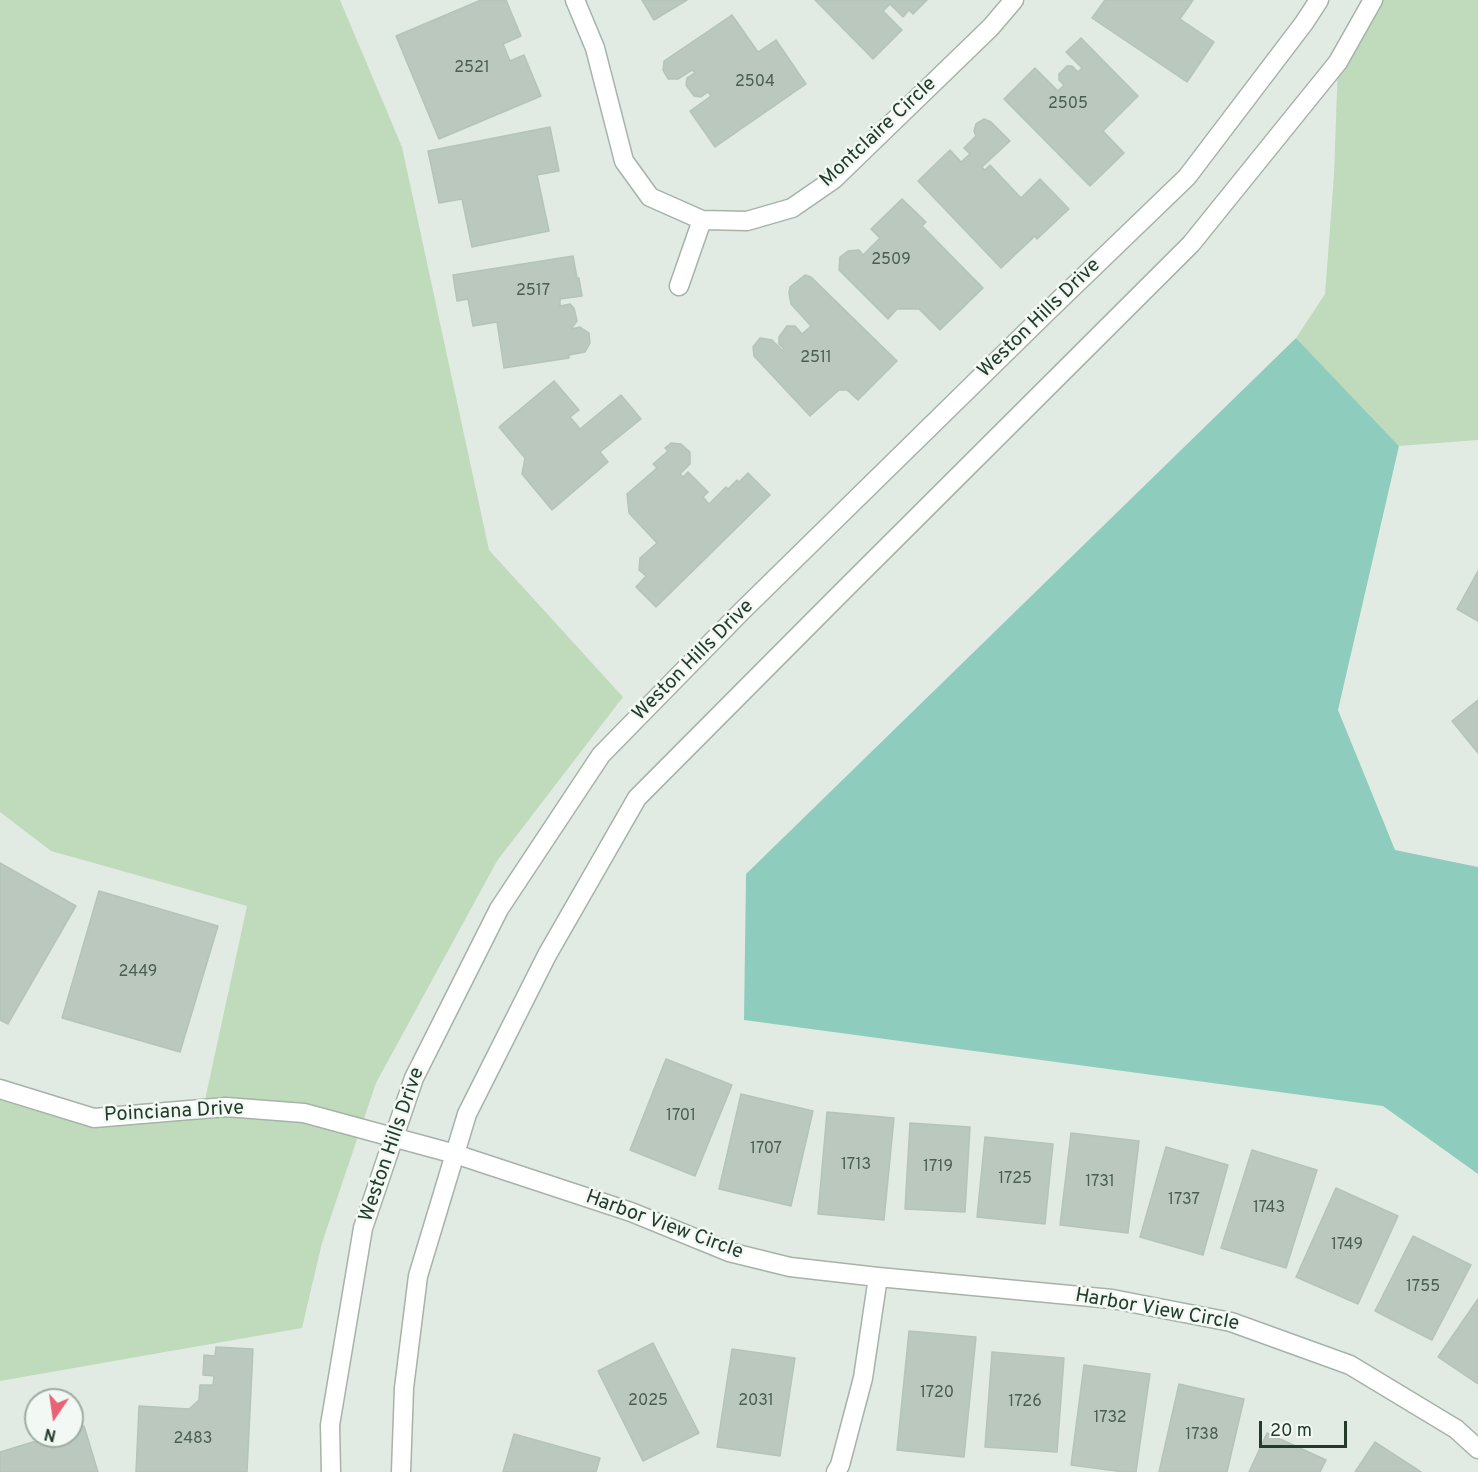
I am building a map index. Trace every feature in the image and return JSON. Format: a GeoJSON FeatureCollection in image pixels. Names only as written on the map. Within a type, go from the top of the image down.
{"type":"FeatureCollection","features":[{"type":"Feature","properties":{"kind":"street","name":"Montclaire Circle"},"geometry":{"type":"LineString","coordinates":[[575,0],[595,48],[624,161],[650,197],[702,220],[747,221],[792,208],[834,179],[991,27],[1014,0]]}},
{"type":"Feature","properties":{"kind":"street","name":"Weston Hills Drive"},"geometry":{"type":"LineString","coordinates":[[332,1472],[330,1425],[363,1228],[414,1078],[499,909],[601,755],[742,611],[1187,177],[1319,0]]}},
{"type":"Feature","properties":{"kind":"street"},"geometry":{"type":"LineString","coordinates":[[401,1472],[404,1388],[418,1276],[467,1114],[547,954],[637,798],[1191,244],[1338,62],[1372,0]]}},
{"type":"Feature","properties":{"kind":"street"},"geometry":{"type":"LineString","coordinates":[[679,286],[702,220]]}},
{"type":"Feature","properties":{"kind":"street","name":"Poinciana Drive"},"geometry":{"type":"LineString","coordinates":[[0,1089],[94,1118],[226,1107],[304,1113],[455,1154]]}},
{"type":"Feature","properties":{"kind":"street","name":"Harbor View Circle"},"geometry":{"type":"LineString","coordinates":[[455,1154],[631,1212],[729,1252],[790,1267],[1112,1299],[1231,1322],[1350,1365],[1456,1429],[1478,1449]]}},
{"type":"Feature","properties":{"kind":"street"},"geometry":{"type":"LineString","coordinates":[[836,1472],[840,1465],[863,1378],[878,1277]]}},
{"type":"Feature","properties":{"kind":"green space"},"geometry":{"type":"Polygon","coordinates":[[[0,0],[340,0],[402,147],[489,550],[623,697],[497,861],[376,1083],[322,1243],[302,1328],[0,1381],[0,1089],[94,1118],[203,1109],[247,906],[51,851],[0,812],[0,0]]]}},
{"type":"Feature","properties":{"kind":"green space"},"geometry":{"type":"Polygon","coordinates":[[[1373,0],[1478,0],[1478,440],[1399,446],[1296,338],[1325,294],[1334,175],[1338,62],[1373,0]]]}},
{"type":"Feature","properties":{"kind":"water"},"geometry":{"type":"Polygon","coordinates":[[[1296,338],[1399,446],[1338,710],[1395,850],[1478,867],[1478,1174],[1383,1106],[744,1020],[746,874],[1296,338]]]}},
{"type":"Feature","properties":{"kind":"building"},"geometry":{"type":"Polygon","coordinates":[[[481,0],[506,0],[521,36],[503,44],[510,61],[524,55],[541,96],[439,139],[396,36],[481,0]]]}},
{"type":"Feature","properties":{"kind":"building"},"geometry":{"type":"Polygon","coordinates":[[[642,0],[687,0],[654,20],[642,0]]]}},
{"type":"Feature","properties":{"kind":"building"},"geometry":{"type":"Polygon","coordinates":[[[815,0],[927,0],[913,14],[909,10],[903,17],[890,4],[883,11],[902,30],[873,59],[815,0]]]}},
{"type":"Feature","properties":{"kind":"building"},"geometry":{"type":"Polygon","coordinates":[[[1105,0],[1193,0],[1180,19],[1214,42],[1187,82],[1092,18],[1105,0]]]}},
{"type":"Feature","properties":{"kind":"building"},"geometry":{"type":"Polygon","coordinates":[[[732,15],[758,52],[776,40],[806,84],[715,147],[690,111],[711,96],[708,92],[701,97],[694,96],[686,85],[687,78],[695,73],[692,70],[678,79],[668,79],[663,70],[664,61],[732,15]]]}},
{"type":"Feature","properties":{"kind":"building"},"geometry":{"type":"Polygon","coordinates":[[[1081,38],[1138,96],[1103,131],[1124,153],[1090,186],[1004,99],[1035,68],[1058,91],[1064,85],[1059,80],[1059,74],[1067,66],[1072,66],[1078,72],[1082,68],[1066,52],[1081,38]]]}},
{"type":"Feature","properties":{"kind":"building"},"geometry":{"type":"Polygon","coordinates":[[[984,119],[991,122],[1010,141],[982,167],[985,170],[990,165],[1021,198],[1040,179],[1069,209],[1037,239],[1035,236],[1001,268],[918,181],[950,150],[961,162],[970,154],[964,148],[976,136],[974,131],[976,124],[984,119]]]}},
{"type":"Feature","properties":{"kind":"building"},"geometry":{"type":"Polygon","coordinates":[[[550,127],[559,171],[537,175],[549,231],[472,247],[462,199],[439,203],[428,151],[550,127]]]}},
{"type":"Feature","properties":{"kind":"building"},"geometry":{"type":"Polygon","coordinates":[[[902,199],[926,222],[922,226],[983,288],[940,330],[919,309],[897,309],[888,319],[839,270],[840,257],[848,251],[859,250],[863,255],[880,238],[871,229],[902,199]]]}},
{"type":"Feature","properties":{"kind":"building"},"geometry":{"type":"Polygon","coordinates":[[[573,256],[582,296],[560,299],[560,306],[570,304],[574,308],[577,321],[571,329],[580,327],[589,333],[590,343],[585,352],[569,355],[569,358],[504,368],[497,322],[473,326],[468,299],[457,301],[453,275],[573,256]]]}},
{"type":"Feature","properties":{"kind":"building"},"geometry":{"type":"Polygon","coordinates":[[[805,275],[811,277],[897,361],[858,400],[847,390],[839,390],[810,416],[754,356],[753,347],[760,338],[772,340],[783,351],[784,349],[779,344],[779,337],[787,326],[795,326],[802,334],[811,326],[791,304],[789,293],[790,287],[805,275]]]}},
{"type":"Feature","properties":{"kind":"building"},"geometry":{"type":"Polygon","coordinates":[[[554,381],[579,410],[570,417],[580,429],[621,395],[641,419],[600,452],[608,462],[552,510],[522,474],[525,458],[499,427],[554,381]]]}},
{"type":"Feature","properties":{"kind":"building"},"geometry":{"type":"Polygon","coordinates":[[[671,443],[681,444],[690,452],[690,464],[680,474],[683,477],[688,472],[708,492],[703,497],[709,504],[726,487],[728,489],[737,480],[739,482],[748,473],[770,495],[656,607],[636,587],[646,576],[639,570],[640,558],[657,543],[629,513],[627,494],[657,468],[653,464],[668,451],[665,448],[671,443]]]}},
{"type":"Feature","properties":{"kind":"building"},"geometry":{"type":"Polygon","coordinates":[[[1478,571],[1478,621],[1457,609],[1478,571]]]}},
{"type":"Feature","properties":{"kind":"building"},"geometry":{"type":"Polygon","coordinates":[[[1478,700],[1478,753],[1452,721],[1478,700]]]}},
{"type":"Feature","properties":{"kind":"building"},"geometry":{"type":"Polygon","coordinates":[[[0,863],[76,906],[8,1024],[0,1020],[0,863]]]}},
{"type":"Feature","properties":{"kind":"building"},"geometry":{"type":"Polygon","coordinates":[[[99,891],[218,926],[180,1052],[62,1018],[99,891]]]}},
{"type":"Feature","properties":{"kind":"building"},"geometry":{"type":"Polygon","coordinates":[[[666,1059],[732,1085],[695,1176],[630,1150],[666,1059]]]}},
{"type":"Feature","properties":{"kind":"building"},"geometry":{"type":"Polygon","coordinates":[[[741,1094],[813,1111],[791,1206],[719,1189],[741,1094]]]}},
{"type":"Feature","properties":{"kind":"building"},"geometry":{"type":"Polygon","coordinates":[[[827,1112],[894,1118],[884,1220],[818,1214],[827,1112]]]}},
{"type":"Feature","properties":{"kind":"building"},"geometry":{"type":"Polygon","coordinates":[[[910,1123],[970,1127],[965,1212],[905,1209],[910,1123]]]}},
{"type":"Feature","properties":{"kind":"building"},"geometry":{"type":"Polygon","coordinates":[[[1071,1133],[1139,1141],[1128,1233],[1060,1225],[1071,1133]]]}},
{"type":"Feature","properties":{"kind":"building"},"geometry":{"type":"Polygon","coordinates":[[[985,1137],[1053,1144],[1045,1224],[977,1217],[985,1137]]]}},
{"type":"Feature","properties":{"kind":"building"},"geometry":{"type":"Polygon","coordinates":[[[1166,1147],[1228,1165],[1203,1255],[1140,1237],[1166,1147]]]}},
{"type":"Feature","properties":{"kind":"building"},"geometry":{"type":"Polygon","coordinates":[[[1252,1150],[1317,1170],[1286,1268],[1221,1248],[1252,1150]]]}},
{"type":"Feature","properties":{"kind":"building"},"geometry":{"type":"Polygon","coordinates":[[[1336,1188],[1398,1216],[1358,1304],[1296,1277],[1336,1188]]]}},
{"type":"Feature","properties":{"kind":"building"},"geometry":{"type":"Polygon","coordinates":[[[1413,1236],[1471,1265],[1432,1340],[1375,1311],[1413,1236]]]}},
{"type":"Feature","properties":{"kind":"building"},"geometry":{"type":"Polygon","coordinates":[[[1478,1299],[1478,1384],[1438,1357],[1478,1299]]]}},
{"type":"Feature","properties":{"kind":"building"},"geometry":{"type":"Polygon","coordinates":[[[909,1331],[976,1337],[964,1457],[897,1450],[909,1331]]]}},
{"type":"Feature","properties":{"kind":"building"},"geometry":{"type":"Polygon","coordinates":[[[653,1343],[699,1433],[643,1461],[598,1371],[653,1343]]]}},
{"type":"Feature","properties":{"kind":"building"},"geometry":{"type":"Polygon","coordinates":[[[216,1347],[253,1349],[247,1472],[136,1472],[139,1406],[189,1409],[199,1400],[200,1385],[213,1385],[214,1376],[203,1375],[204,1355],[215,1356],[216,1347]]]}},
{"type":"Feature","properties":{"kind":"building"},"geometry":{"type":"Polygon","coordinates":[[[732,1349],[795,1358],[780,1456],[717,1447],[732,1349]]]}},
{"type":"Feature","properties":{"kind":"building"},"geometry":{"type":"Polygon","coordinates":[[[992,1352],[1064,1358],[1057,1452],[985,1447],[992,1352]]]}},
{"type":"Feature","properties":{"kind":"building"},"geometry":{"type":"Polygon","coordinates":[[[1084,1365],[1150,1374],[1136,1472],[1071,1465],[1084,1365]]]}},
{"type":"Feature","properties":{"kind":"building"},"geometry":{"type":"Polygon","coordinates":[[[1179,1384],[1244,1399],[1227,1472],[1159,1472],[1179,1384]]]}},
{"type":"Feature","properties":{"kind":"building"},"geometry":{"type":"Polygon","coordinates":[[[84,1426],[98,1472],[0,1472],[0,1452],[24,1445],[24,1448],[84,1448],[84,1426]]]}},
{"type":"Feature","properties":{"kind":"building"},"geometry":{"type":"Polygon","coordinates":[[[1267,1433],[1326,1460],[1320,1472],[1249,1472],[1267,1433]]]}},
{"type":"Feature","properties":{"kind":"building"},"geometry":{"type":"Polygon","coordinates":[[[514,1434],[600,1458],[596,1472],[503,1472],[514,1434]]]}},
{"type":"Feature","properties":{"kind":"building"},"geometry":{"type":"Polygon","coordinates":[[[1375,1442],[1421,1472],[1355,1472],[1375,1442]]]}}]}
